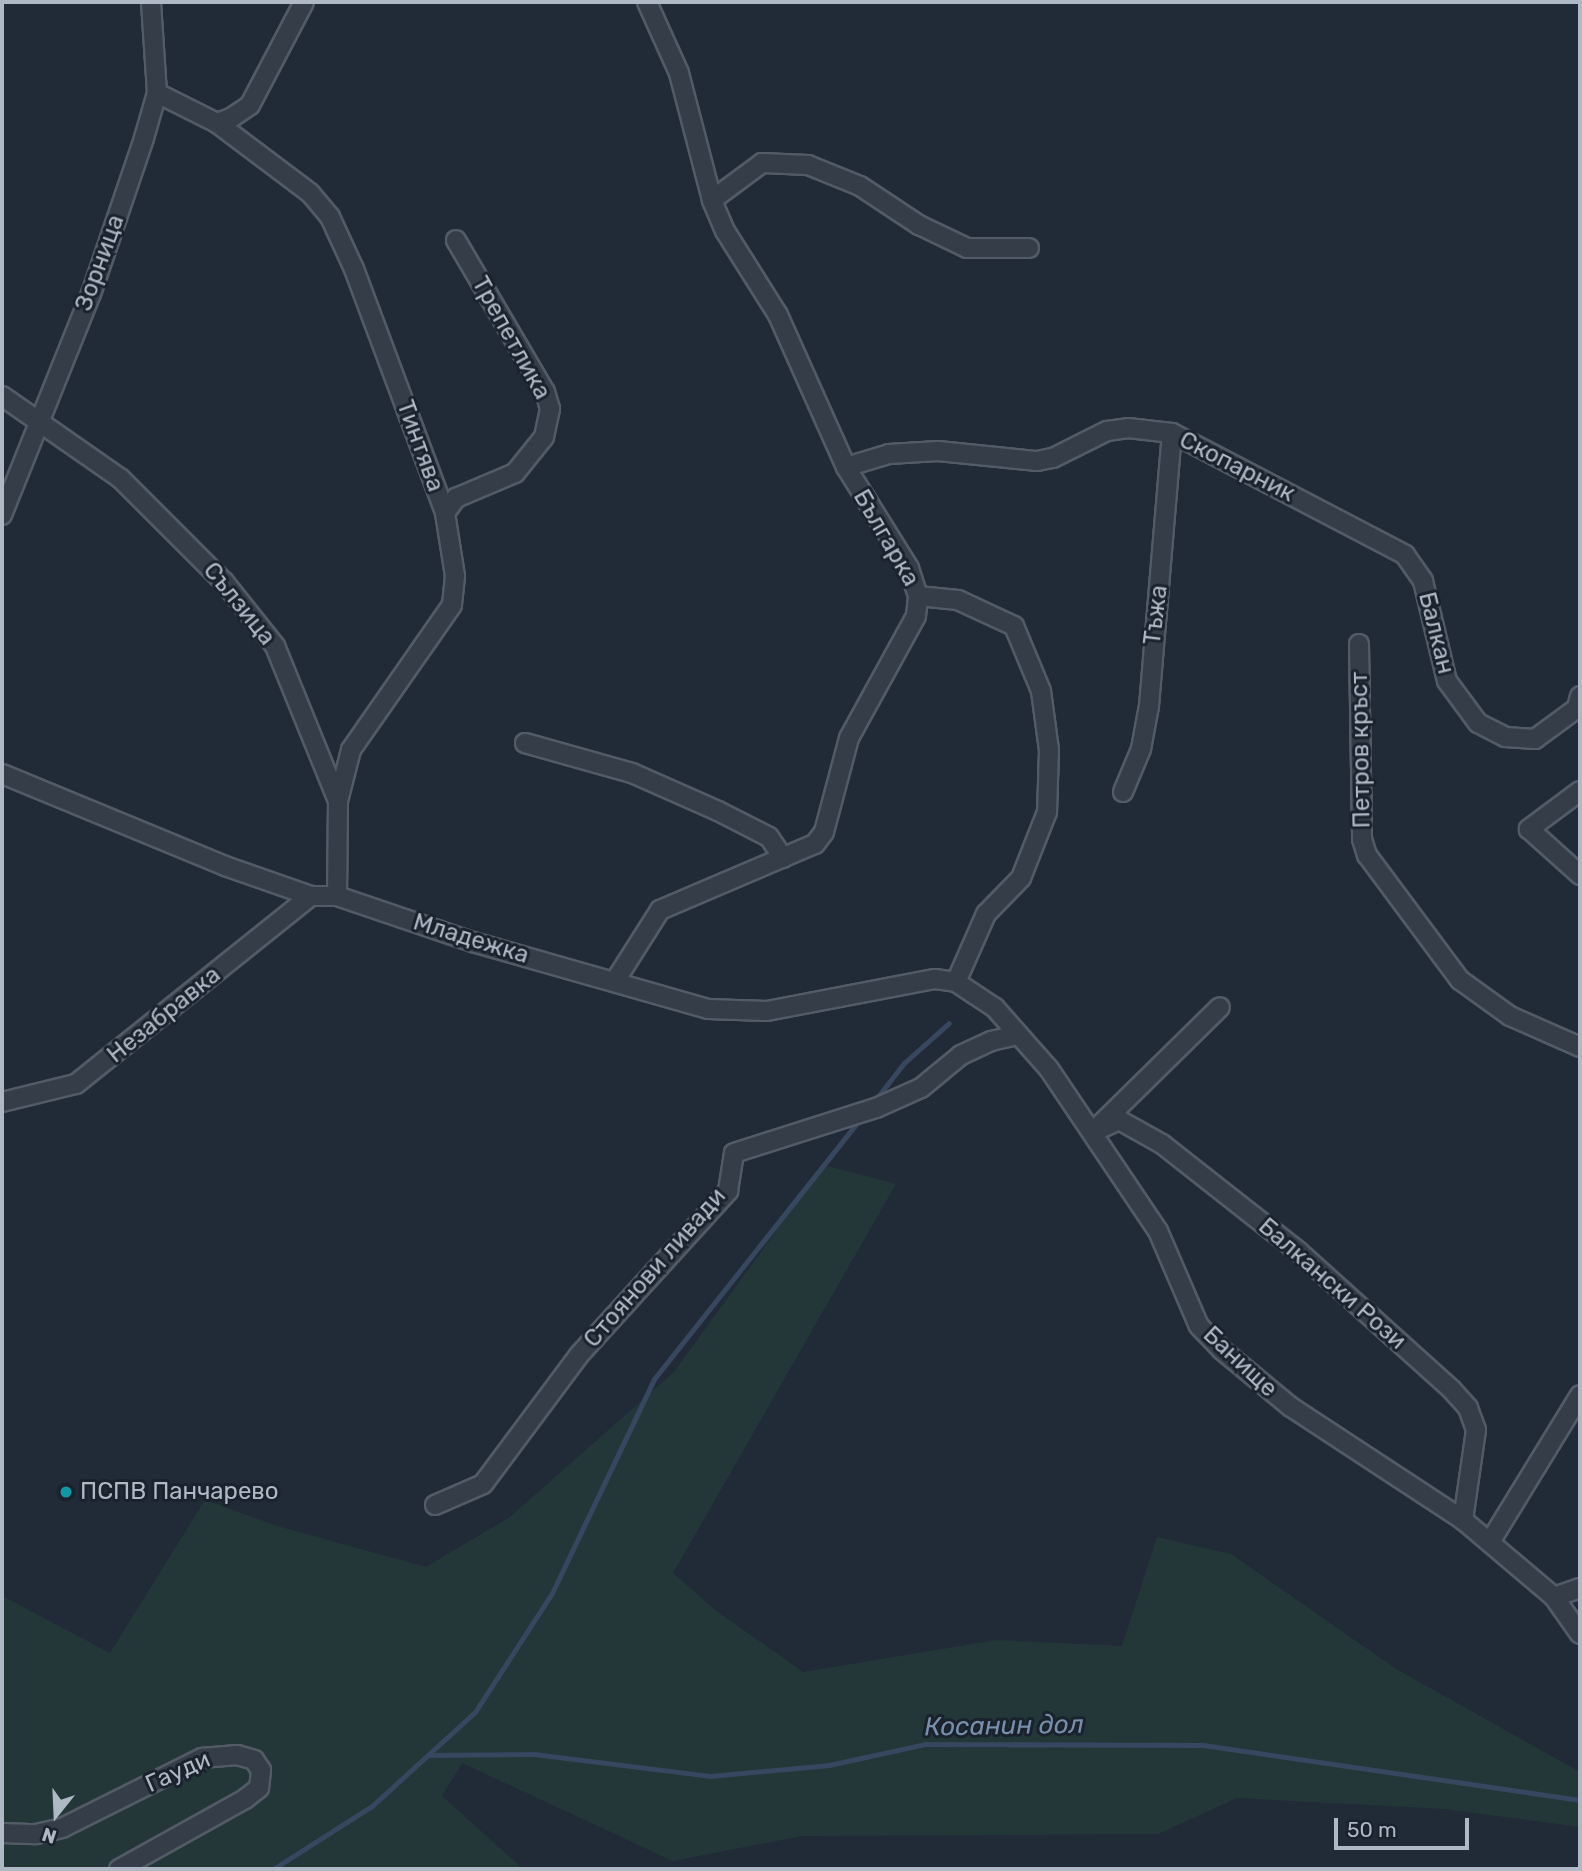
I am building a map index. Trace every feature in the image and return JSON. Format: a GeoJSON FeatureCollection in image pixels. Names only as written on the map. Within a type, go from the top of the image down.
{"type":"FeatureCollection","features":[{"type":"Feature","properties":{"kind":"street","name":"Зорница"},"geometry":{"type":"LineString","coordinates":[[2,515],[36,420],[91,294],[157,93],[151,2]]}},
{"type":"Feature","properties":{"kind":"street"},"geometry":{"type":"LineString","coordinates":[[217,123],[250,105],[304,2]]}},
{"type":"Feature","properties":{"kind":"street","name":"Българка"},"geometry":{"type":"LineString","coordinates":[[615,981],[660,910],[814,844],[824,832],[849,738],[916,616],[918,596],[909,568],[846,467],[778,315],[733,247],[712,200],[679,73],[646,2]]}},
{"type":"Feature","properties":{"kind":"street","name":"Тинтява"},"geometry":{"type":"LineString","coordinates":[[157,93],[217,123],[310,193],[330,217],[354,269],[444,513],[455,576],[452,606],[351,750],[338,801]]}},
{"type":"Feature","properties":{"kind":"street"},"geometry":{"type":"LineString","coordinates":[[712,200],[762,163],[808,165],[860,186],[919,225],[967,248],[1029,248]]}},
{"type":"Feature","properties":{"kind":"street","name":"Трепетлика"},"geometry":{"type":"LineString","coordinates":[[444,513],[456,498],[515,473],[544,437],[550,410],[545,392],[456,240]]}},
{"type":"Feature","properties":{"kind":"street","name":"Сълзица"},"geometry":{"type":"LineString","coordinates":[[2,396],[121,479],[224,582],[275,646],[338,801],[337,896]]}},
{"type":"Feature","properties":{"kind":"street","name":"Скопарник"},"geometry":{"type":"LineString","coordinates":[[846,467],[889,454],[938,451],[1037,461],[1054,458],[1107,431],[1137,428],[1172,433],[1405,555],[1420,575]]}},
{"type":"Feature","properties":{"kind":"street","name":"Тъжа"},"geometry":{"type":"LineString","coordinates":[[1123,792],[1141,749],[1149,706],[1172,433]]}},
{"type":"Feature","properties":{"kind":"street","name":"Балкан"},"geometry":{"type":"LineString","coordinates":[[1420,575],[1447,681],[1478,723],[1505,737],[1535,739],[1577,708],[1580,696]]}},
{"type":"Feature","properties":{"kind":"street"},"geometry":{"type":"LineString","coordinates":[[918,596],[958,600],[1014,625],[1041,691],[1049,750],[1047,812],[1021,878],[986,914],[956,982]]}},
{"type":"Feature","properties":{"kind":"street","name":"Петров кръст"},"geometry":{"type":"LineString","coordinates":[[1359,644],[1362,839],[1367,855],[1460,980],[1510,1016],[1580,1047]]}},
{"type":"Feature","properties":{"kind":"street"},"geometry":{"type":"LineString","coordinates":[[525,743],[632,773],[718,811],[769,836],[783,858]]}},
{"type":"Feature","properties":{"kind":"street","name":"Младежка"},"geometry":{"type":"LineString","coordinates":[[2,774],[225,866],[311,896],[337,896],[473,942],[615,981],[664,999],[737,1013],[935,979],[956,982]]}},
{"type":"Feature","properties":{"kind":"street"},"geometry":{"type":"LineString","coordinates":[[1580,792],[1529,829],[1580,875]]}},
{"type":"Feature","properties":{"kind":"street","name":"Незабравка"},"geometry":{"type":"LineString","coordinates":[[2,1102],[76,1084],[311,896]]}},
{"type":"Feature","properties":{"kind":"street","name":"Банище"},"geometry":{"type":"LineString","coordinates":[[956,982],[995,1008],[1049,1069],[1158,1231],[1199,1326],[1222,1350],[1291,1407],[1463,1520],[1554,1597],[1580,1634]]}},
{"type":"Feature","properties":{"kind":"street"},"geometry":{"type":"LineString","coordinates":[[1093,1132],[1220,1007]]}},
{"type":"Feature","properties":{"kind":"street","name":"Стоянови ливади"},"geometry":{"type":"LineString","coordinates":[[435,1505],[483,1484],[579,1356],[728,1191],[734,1153],[876,1108],[921,1088],[961,1055],[991,1041],[1018,1035]]}},
{"type":"Feature","properties":{"kind":"street","name":"Балкански Рози"},"geometry":{"type":"LineString","coordinates":[[1093,1132],[1119,1120],[1162,1144],[1299,1252],[1452,1390],[1468,1408],[1476,1430],[1463,1520]]}},
{"type":"Feature","properties":{"kind":"street"},"geometry":{"type":"LineString","coordinates":[[1490,1542],[1580,1395]]}},
{"type":"Feature","properties":{"kind":"street"},"geometry":{"type":"LineString","coordinates":[[1554,1597],[1580,1588]]}},
{"type":"Feature","properties":{"kind":"street","name":"Гауди"},"geometry":{"type":"LineString","coordinates":[[2,1833],[36,1834],[62,1828],[202,1758],[237,1755],[254,1760],[261,1770],[259,1788],[245,1799],[119,1869]]}},
{"type":"Feature","properties":{"kind":"green space"},"geometry":{"type":"Polygon","coordinates":[[[824,1165],[896,1184],[673,1573],[715,1610],[803,1672],[997,1640],[1122,1646],[1157,1537],[1231,1554],[1396,1669],[1580,1772],[1580,1827],[1445,1809],[1237,1798],[1158,1834],[802,1836],[673,1861],[462,1763],[442,1796],[523,1869],[2,1869],[2,1596],[110,1653],[205,1500],[277,1526],[426,1567],[510,1517],[674,1372],[824,1165]]]}},
{"type":"Feature","properties":{"kind":"waterway"},"geometry":{"type":"LineString","coordinates":[[872,1104],[904,1063],[949,1023]]}},
{"type":"Feature","properties":{"kind":"waterway"},"geometry":{"type":"LineString","coordinates":[[273,1869],[372,1806],[475,1712],[552,1593],[654,1379],[859,1120]]}},
{"type":"Feature","properties":{"kind":"waterway","name":"Косанин дол"},"geometry":{"type":"LineString","coordinates":[[428,1755],[534,1754],[710,1776],[829,1765],[925,1744],[1203,1745],[1580,1800]]}},
{"type":"Feature","properties":{"kind":"place","name":"ПСПВ Панчарево"},"geometry":{"type":"Point","coordinates":[66,1492]}}]}
